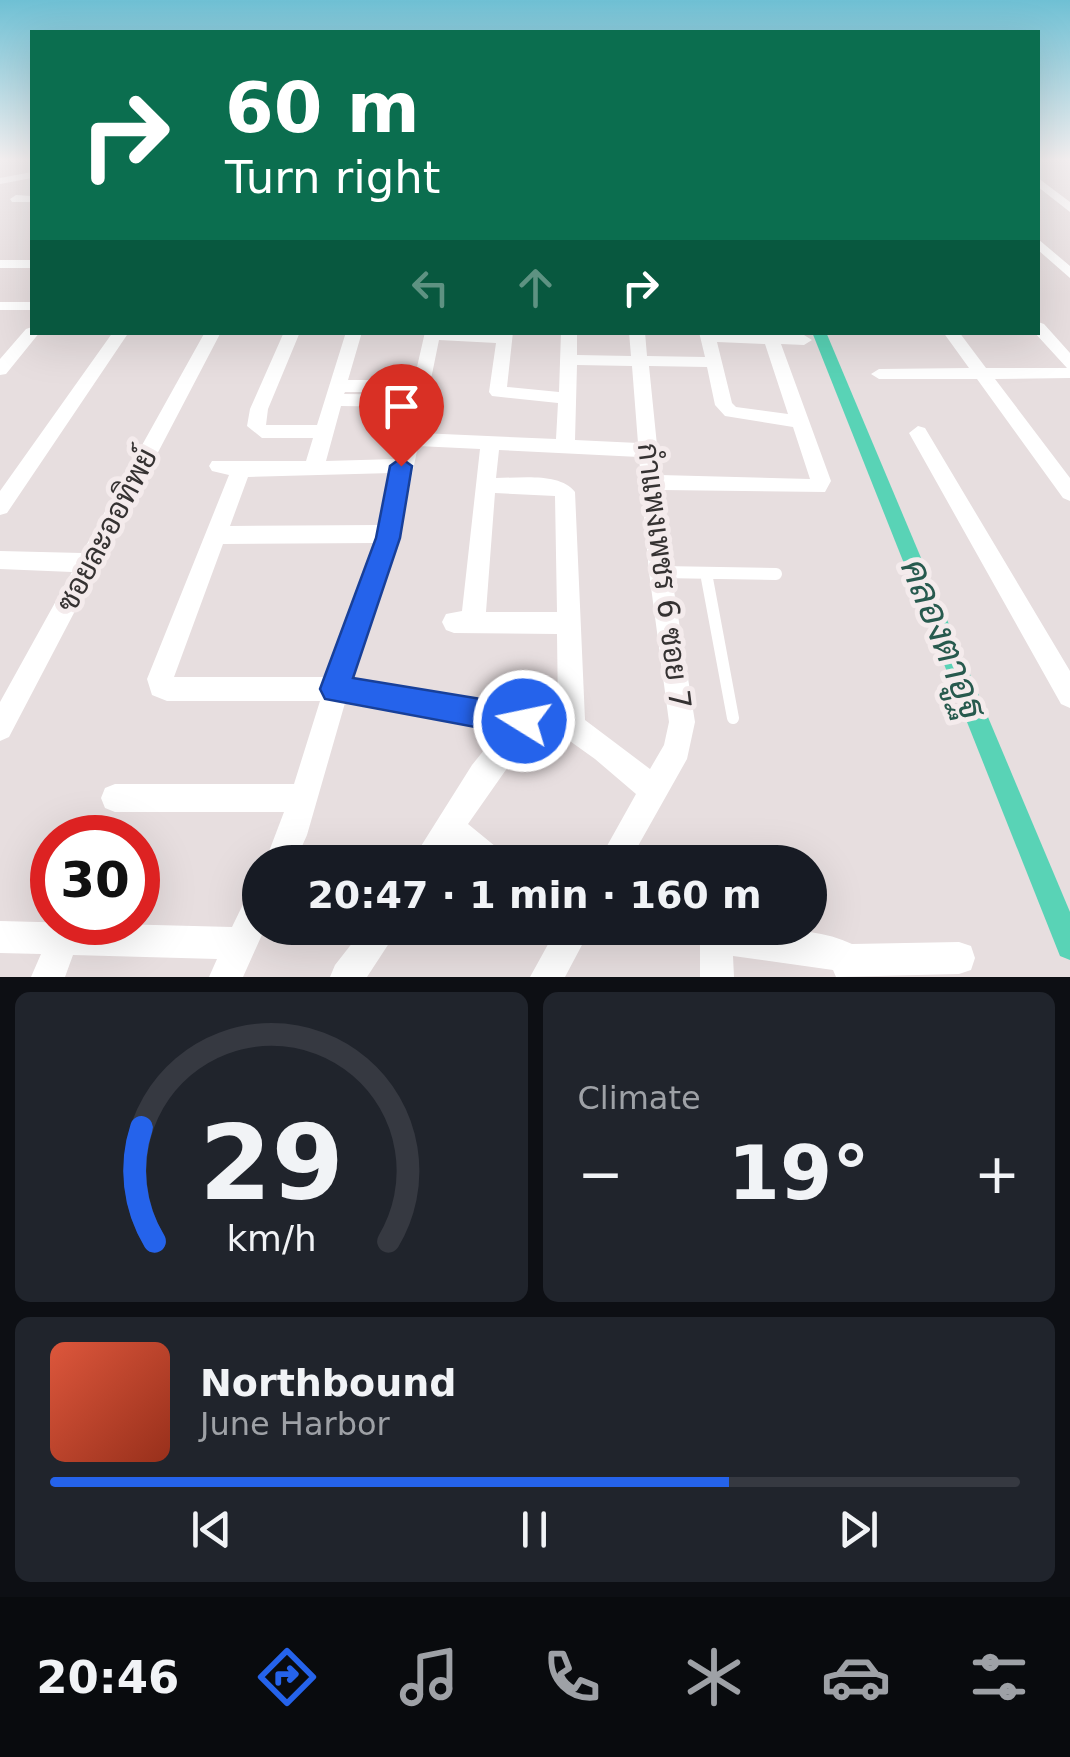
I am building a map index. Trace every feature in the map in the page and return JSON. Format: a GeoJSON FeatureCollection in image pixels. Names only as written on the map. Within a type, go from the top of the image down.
{"type":"FeatureCollection","features":[{"type":"Feature","properties":{"kind":"street"},"geometry":{"type":"LineString","coordinates":[[1040,245],[1070,274]]}},
{"type":"Feature","properties":{"kind":"street"},"geometry":{"type":"LineString","coordinates":[[0,264],[30,264]]}},
{"type":"Feature","properties":{"kind":"street"},"geometry":{"type":"LineString","coordinates":[[0,306],[30,306]]}},
{"type":"Feature","properties":{"kind":"street"},"geometry":{"type":"LineString","coordinates":[[1040,329],[1070,363]]}},
{"type":"Feature","properties":{"kind":"street"},"geometry":{"type":"LineString","coordinates":[[4,361],[30,334]]}},
{"type":"Feature","properties":{"kind":"street"},"geometry":{"type":"LineString","coordinates":[[0,507],[119,335]]}},
{"type":"Feature","properties":{"kind":"street","name":"ซอยละออทิพย์"},"geometry":{"type":"LineString","coordinates":[[0,728],[211,335]]}},
{"type":"Feature","properties":{"kind":"street"},"geometry":{"type":"LineString","coordinates":[[291,335],[259,409],[256,426],[262,430],[323,432]]}},
{"type":"Feature","properties":{"kind":"street"},"geometry":{"type":"LineString","coordinates":[[314,468],[353,335]]}},
{"type":"Feature","properties":{"kind":"street"},"geometry":{"type":"LineString","coordinates":[[286,845],[388,534],[433,335]]}},
{"type":"Feature","properties":{"kind":"street"},"geometry":{"type":"LineString","coordinates":[[468,335],[504,336],[498,392],[566,398]]}},
{"type":"Feature","properties":{"kind":"street"},"geometry":{"type":"LineString","coordinates":[[565,446],[569,335]]}},
{"type":"Feature","properties":{"kind":"street","name":"กำแพงเพชร 6 ซอย 7"},"geometry":{"type":"LineString","coordinates":[[623,845],[677,749],[682,722],[660,572],[637,335]]}},
{"type":"Feature","properties":{"kind":"street"},"geometry":{"type":"LineString","coordinates":[[799,422],[731,412],[724,406],[707,335],[804,340]]}},
{"type":"Feature","properties":{"kind":"street"},"geometry":{"type":"LineString","coordinates":[[953,335],[1070,493]]}},
{"type":"Feature","properties":{"kind":"street"},"geometry":{"type":"LineString","coordinates":[[652,482],[818,486],[821,481],[770,339]]}},
{"type":"Feature","properties":{"kind":"street"},"geometry":{"type":"LineString","coordinates":[[569,360],[714,362]]}},
{"type":"Feature","properties":{"kind":"street"},"geometry":{"type":"LineString","coordinates":[[879,374],[1070,372]]}},
{"type":"Feature","properties":{"kind":"street"},"geometry":{"type":"LineString","coordinates":[[334,393],[419,393]]}},
{"type":"Feature","properties":{"kind":"street"},"geometry":{"type":"LineString","coordinates":[[918,433],[1070,694]]}},
{"type":"Feature","properties":{"kind":"street"},"geometry":{"type":"LineString","coordinates":[[409,439],[647,450]]}},
{"type":"Feature","properties":{"kind":"street"},"geometry":{"type":"LineString","coordinates":[[490,442],[464,622],[568,623]]}},
{"type":"Feature","properties":{"kind":"street"},"geometry":{"type":"LineString","coordinates":[[401,466],[230,468],[215,535],[161,686],[335,689],[572,727],[605,748],[654,790]]}},
{"type":"Feature","properties":{"kind":"street"},"geometry":{"type":"LineString","coordinates":[[486,486],[555,487],[565,492],[572,727]]}},
{"type":"Feature","properties":{"kind":"street"},"geometry":{"type":"LineString","coordinates":[[215,535],[388,534]]}},
{"type":"Feature","properties":{"kind":"street"},"geometry":{"type":"LineString","coordinates":[[0,560],[90,563]]}},
{"type":"Feature","properties":{"kind":"street"},"geometry":{"type":"LineString","coordinates":[[438,845],[524,721]]}},
{"type":"Feature","properties":{"kind":"street"},"geometry":{"type":"LineString","coordinates":[[115,798],[303,798]]}},
{"type":"Feature","properties":{"kind":"street"},"geometry":{"type":"LineString","coordinates":[[449,828],[470,845]]}},
{"type":"Feature","properties":{"kind":"street"},"geometry":{"type":"LineString","coordinates":[[0,937],[30,937]]}},
{"type":"Feature","properties":{"kind":"street"},"geometry":{"type":"LineString","coordinates":[[226,977],[242,940]]}},
{"type":"Feature","properties":{"kind":"street"},"geometry":{"type":"LineString","coordinates":[[160,941],[240,944]]}},
{"type":"Feature","properties":{"kind":"street"},"geometry":{"type":"LineString","coordinates":[[48,977],[61,945]]}},
{"type":"Feature","properties":{"kind":"street"},"geometry":{"type":"LineString","coordinates":[[347,977],[371,945]]}},
{"type":"Feature","properties":{"kind":"street"},"geometry":{"type":"LineString","coordinates":[[547,977],[563,945]]}},
{"type":"Feature","properties":{"kind":"street"},"geometry":{"type":"LineString","coordinates":[[711,945],[717,977]]}},
{"type":"Feature","properties":{"kind":"street"},"geometry":{"type":"LineString","coordinates":[[784,945],[836,954],[851,969],[959,958]]}},
{"type":"Feature","properties":{"kind":"lane"},"geometry":{"type":"LineString","coordinates":[[660,572],[776,574]]}},
{"type":"Feature","properties":{"kind":"lane"},"geometry":{"type":"LineString","coordinates":[[706,573],[733,718]]}},
{"type":"Feature","properties":{"kind":"waterway","name":"คลองตาอูฐ"},"geometry":{"type":"LineString","coordinates":[[820,335],[1070,946]]}},
{"type":"Feature","properties":{"kind":"route"},"geometry":{"type":"LineString","coordinates":[[401,466],[388,538],[335,689],[524,721]]}}]}
